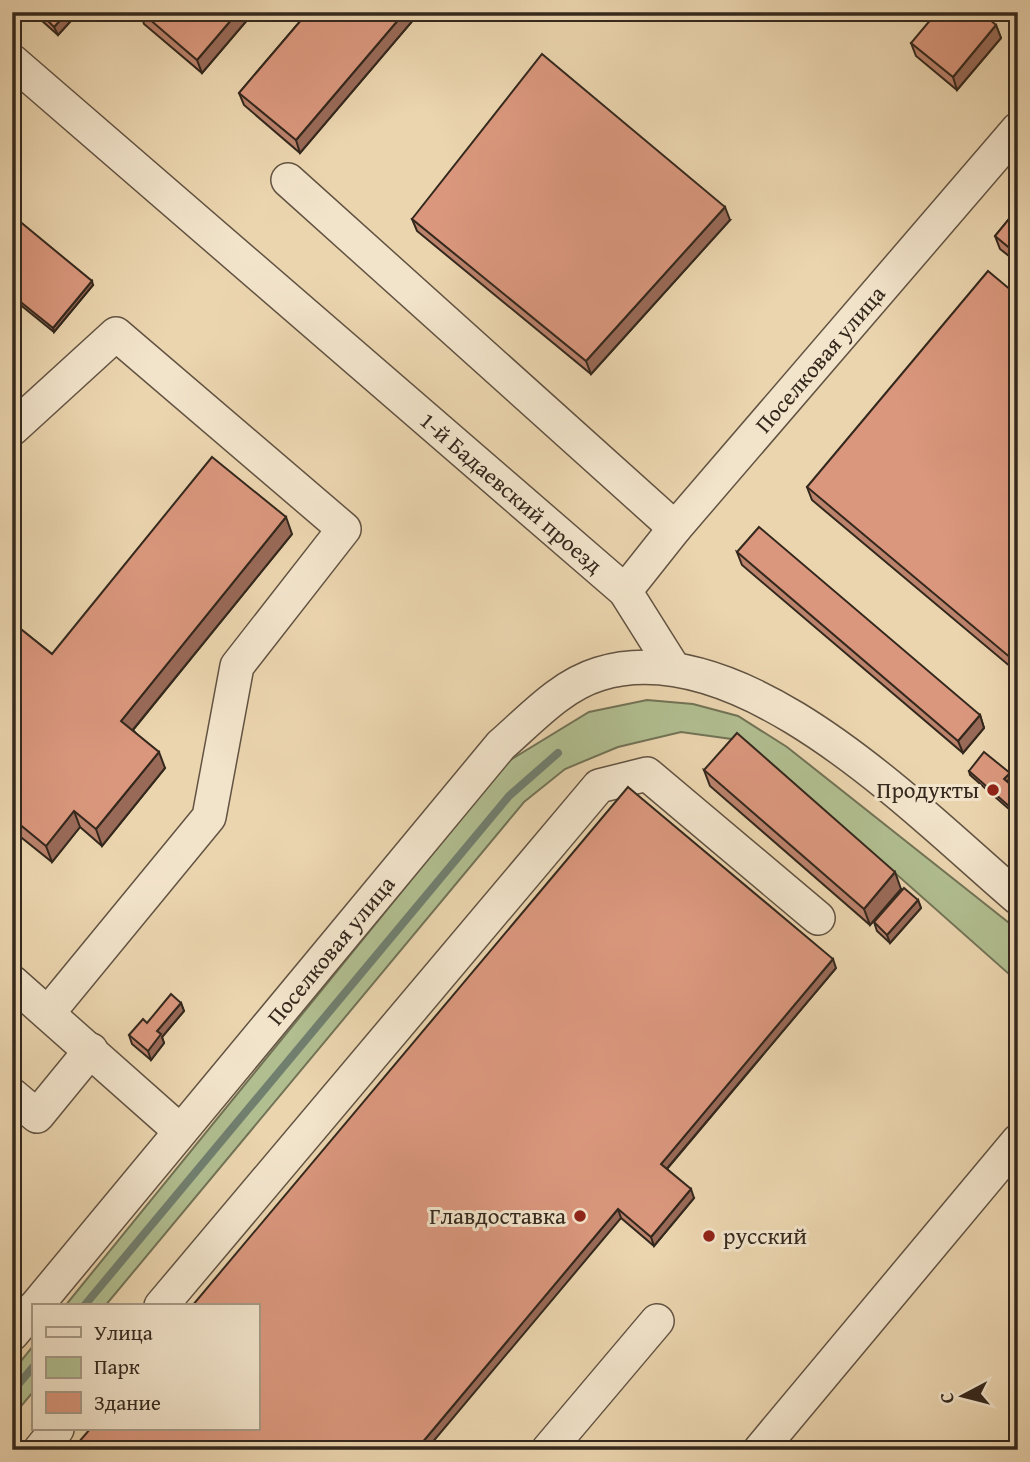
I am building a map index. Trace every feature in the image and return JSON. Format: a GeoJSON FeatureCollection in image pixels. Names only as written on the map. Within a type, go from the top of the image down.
{"type":"FeatureCollection","features":[{"type":"Feature","properties":{"kind":"street","name":"1-й Бадаевский проезд"},"geometry":{"type":"LineString","coordinates":[[12,61],[625,591],[674,668]]}},
{"type":"Feature","properties":{"kind":"street","name":"Поселковая улица"},"geometry":{"type":"LineString","coordinates":[[625,591],[675,528],[1018,129]]}},
{"type":"Feature","properties":{"kind":"street"},"geometry":{"type":"LineString","coordinates":[[288,180],[675,528]]}},
{"type":"Feature","properties":{"kind":"street"},"geometry":{"type":"LineString","coordinates":[[12,429],[116,334],[344,529],[237,666],[209,817],[48,1013]]}},
{"type":"Feature","properties":{"kind":"street","name":"Поселковая улица"},"geometry":{"type":"LineString","coordinates":[[37,1304],[501,745],[554,698],[598,674],[638,667],[674,668]]}},
{"type":"Feature","properties":{"kind":"street"},"geometry":{"type":"LineString","coordinates":[[674,668],[760,696],[827,736],[1018,898]]}},
{"type":"Feature","properties":{"kind":"street"},"geometry":{"type":"LineString","coordinates":[[163,1304],[599,786],[647,774],[818,918]]}},
{"type":"Feature","properties":{"kind":"street"},"geometry":{"type":"LineString","coordinates":[[12,982],[179,1130]]}},
{"type":"Feature","properties":{"kind":"street"},"geometry":{"type":"LineString","coordinates":[[12,1095],[37,1116],[91,1050]]}},
{"type":"Feature","properties":{"kind":"street"},"geometry":{"type":"LineString","coordinates":[[760,1450],[1018,1141]]}},
{"type":"Feature","properties":{"kind":"street"},"geometry":{"type":"LineString","coordinates":[[12,1288],[32,1306]]}},
{"type":"Feature","properties":{"kind":"street","name":"Поселковая улица"},"geometry":{"type":"LineString","coordinates":[[12,1334],[32,1310]]}},
{"type":"Feature","properties":{"kind":"street"},"geometry":{"type":"LineString","coordinates":[[548,1450],[657,1321]]}},
{"type":"Feature","properties":{"kind":"street"},"geometry":{"type":"LineString","coordinates":[[40,1450],[56,1430]]}},
{"type":"Feature","properties":{"kind":"green space"},"geometry":{"type":"Polygon","coordinates":[[[647,700],[693,704],[738,716],[787,747],[1018,930],[1018,982],[746,741],[681,732],[618,747],[565,769],[524,802],[107,1304],[67,1304],[507,762],[589,712],[647,700]]]}},
{"type":"Feature","properties":{"kind":"green space"},"geometry":{"type":"Polygon","coordinates":[[[32,1347],[32,1393],[12,1417],[12,1372],[32,1347]]]}},
{"type":"Feature","properties":{"kind":"building"},"geometry":{"type":"Polygon","coordinates":[[[39,12],[68,12],[54,27],[39,12]]]}},
{"type":"Feature","properties":{"kind":"building"},"geometry":{"type":"Polygon","coordinates":[[[141,12],[238,12],[197,60],[141,12]]]}},
{"type":"Feature","properties":{"kind":"building"},"geometry":{"type":"Polygon","coordinates":[[[308,12],[405,12],[296,140],[239,93],[308,12]]]}},
{"type":"Feature","properties":{"kind":"building"},"geometry":{"type":"Polygon","coordinates":[[[937,12],[981,12],[996,25],[953,77],[911,43],[937,12]]]}},
{"type":"Feature","properties":{"kind":"building"},"geometry":{"type":"Polygon","coordinates":[[[542,54],[725,207],[586,361],[412,219],[542,54]]]}},
{"type":"Feature","properties":{"kind":"building"},"geometry":{"type":"Polygon","coordinates":[[[1018,208],[1018,255],[995,236],[1018,208]]]}},
{"type":"Feature","properties":{"kind":"building"},"geometry":{"type":"Polygon","coordinates":[[[12,215],[92,281],[53,328],[12,295],[12,215]]]}},
{"type":"Feature","properties":{"kind":"building"},"geometry":{"type":"Polygon","coordinates":[[[988,271],[1018,296],[1018,664],[807,487],[988,271]]]}},
{"type":"Feature","properties":{"kind":"building"},"geometry":{"type":"Polygon","coordinates":[[[212,457],[286,517],[121,721],[159,752],[96,829],[74,811],[46,846],[12,818],[12,622],[52,654],[212,457]]]}},
{"type":"Feature","properties":{"kind":"building"},"geometry":{"type":"Polygon","coordinates":[[[759,527],[980,715],[958,741],[737,552],[759,527]]]}},
{"type":"Feature","properties":{"kind":"building"},"geometry":{"type":"Polygon","coordinates":[[[737,733],[895,872],[864,909],[704,770],[737,733]]]}},
{"type":"Feature","properties":{"kind":"building"},"geometry":{"type":"Polygon","coordinates":[[[984,752],[1010,773],[1004,779],[1018,791],[1018,814],[969,771],[984,752]]]}},
{"type":"Feature","properties":{"kind":"building"},"geometry":{"type":"Polygon","coordinates":[[[628,787],[833,959],[661,1164],[691,1189],[651,1237],[618,1209],[416,1450],[72,1450],[89,1430],[259,1430],[259,1304],[194,1304],[628,787]]]}},
{"type":"Feature","properties":{"kind":"building"},"geometry":{"type":"Polygon","coordinates":[[[904,888],[918,900],[887,935],[874,922],[904,888]]]}},
{"type":"Feature","properties":{"kind":"building"},"geometry":{"type":"Polygon","coordinates":[[[171,994],[181,1003],[157,1031],[161,1034],[148,1051],[129,1035],[143,1019],[147,1023],[171,994]]]}},
{"type":"Feature","properties":{"kind":"waterway"},"geometry":{"type":"LineString","coordinates":[[86,1304],[509,796],[558,753]]}},
{"type":"Feature","properties":{"kind":"waterway"},"geometry":{"type":"LineString","coordinates":[[12,1392],[32,1368]]}},
{"type":"Feature","properties":{"kind":"place","name":"Продукты"},"geometry":{"type":"Point","coordinates":[993,790]}},
{"type":"Feature","properties":{"kind":"place","name":"Главдоставка"},"geometry":{"type":"Point","coordinates":[580,1216]}},
{"type":"Feature","properties":{"kind":"place","name":"русский"},"geometry":{"type":"Point","coordinates":[709,1236]}}]}
